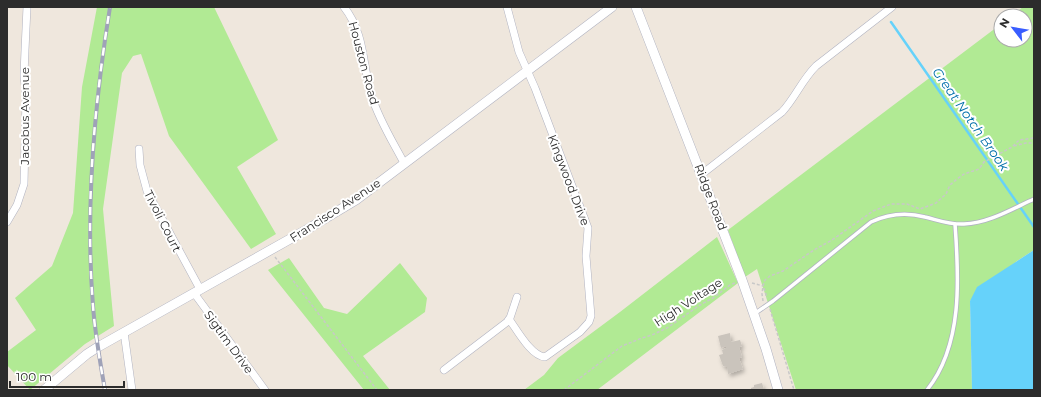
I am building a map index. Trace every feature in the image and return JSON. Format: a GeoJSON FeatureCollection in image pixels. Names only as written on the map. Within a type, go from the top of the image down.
{"type":"FeatureCollection","features":[{"type":"Feature","properties":{"kind":"main road","name":"Francisco Avenue"},"geometry":{"type":"LineString","coordinates":[[44,390],[87,354],[356,200],[612,7]]}},
{"type":"Feature","properties":{"kind":"main road","name":"Ridge Road"},"geometry":{"type":"LineString","coordinates":[[636,7],[742,280],[766,349],[778,390]]}},
{"type":"Feature","properties":{"kind":"street","name":"Jacobus Avenue"},"geometry":{"type":"LineString","coordinates":[[7,222],[17,205],[24,184],[26,97],[24,75],[28,7]]}},
{"type":"Feature","properties":{"kind":"street","name":"Houston Road"},"geometry":{"type":"LineString","coordinates":[[344,7],[352,18],[358,31],[372,98],[404,163]]}},
{"type":"Feature","properties":{"kind":"street","name":"Kingwood Drive"},"geometry":{"type":"LineString","coordinates":[[507,7],[519,52],[588,228],[586,256],[591,316],[585,327],[545,357],[541,357],[532,349],[509,319]]}},
{"type":"Feature","properties":{"kind":"street"},"geometry":{"type":"LineString","coordinates":[[702,174],[782,112],[792,100],[807,76],[816,66],[892,7]]}},
{"type":"Feature","properties":{"kind":"street","name":"Tivoli Court"},"geometry":{"type":"LineString","coordinates":[[138,149],[140,165],[147,191],[197,291]]}},
{"type":"Feature","properties":{"kind":"street","name":"Sigtim Drive"},"geometry":{"type":"LineString","coordinates":[[197,291],[265,390]]}},
{"type":"Feature","properties":{"kind":"street"},"geometry":{"type":"LineString","coordinates":[[444,370],[507,322],[517,297]]}},
{"type":"Feature","properties":{"kind":"street"},"geometry":{"type":"LineString","coordinates":[[124,332],[132,390]]}},
{"type":"Feature","properties":{"kind":"lane"},"geometry":{"type":"LineString","coordinates":[[753,315],[769,304],[871,222],[879,218],[897,214],[911,214],[955,224],[970,224],[985,220],[1034,199]]}},
{"type":"Feature","properties":{"kind":"lane"},"geometry":{"type":"LineString","coordinates":[[927,390],[939,374],[945,360],[955,317],[958,272],[955,224]]}},
{"type":"Feature","properties":{"kind":"path"},"geometry":{"type":"LineString","coordinates":[[1012,147],[1019,140],[1034,138]]}},
{"type":"Feature","properties":{"kind":"path"},"geometry":{"type":"LineString","coordinates":[[984,162],[1012,147],[1026,143],[1034,143]]}},
{"type":"Feature","properties":{"kind":"path"},"geometry":{"type":"LineString","coordinates":[[271,250],[377,390]]}},
{"type":"Feature","properties":{"kind":"path","name":"High Voltage"},"geometry":{"type":"LineString","coordinates":[[564,390],[622,346],[667,328],[730,285],[742,280]]}},
{"type":"Feature","properties":{"kind":"path"},"geometry":{"type":"LineString","coordinates":[[764,307],[762,294],[763,286],[794,390]]}},
{"type":"Feature","properties":{"kind":"green space"},"geometry":{"type":"Polygon","coordinates":[[[97,7],[214,7],[278,140],[237,167],[276,234],[251,249],[169,136],[141,54],[133,56],[122,73],[103,209],[114,326],[85,344],[30,390],[7,365],[7,352],[36,330],[15,298],[52,266],[73,213],[82,87],[97,7]]]}},
{"type":"Feature","properties":{"kind":"green space"},"geometry":{"type":"Polygon","coordinates":[[[1034,7],[1034,250],[1017,261],[970,301],[972,390],[796,390],[757,269],[745,277],[728,230],[993,30],[993,48],[1033,48],[1033,8],[1022,8],[1034,7]]]}},
{"type":"Feature","properties":{"kind":"green space"},"geometry":{"type":"Polygon","coordinates":[[[717,237],[738,283],[597,390],[524,390],[544,375],[558,358],[717,237]]]}},
{"type":"Feature","properties":{"kind":"green space"},"geometry":{"type":"Polygon","coordinates":[[[289,258],[324,308],[347,314],[400,263],[427,298],[425,312],[363,356],[390,390],[364,390],[268,270],[289,258]]]}},
{"type":"Feature","properties":{"kind":"water"},"geometry":{"type":"Polygon","coordinates":[[[1034,250],[1034,390],[972,390],[970,301],[977,287],[1034,250]]]}},
{"type":"Feature","properties":{"kind":"building"},"geometry":{"type":"Polygon","coordinates":[[[730,333],[731,342],[740,340],[742,346],[739,347],[742,357],[739,358],[743,369],[728,374],[727,367],[723,366],[719,355],[723,354],[722,350],[726,348],[726,346],[721,348],[718,336],[730,333]]]}},
{"type":"Feature","properties":{"kind":"building"},"geometry":{"type":"Polygon","coordinates":[[[762,383],[764,390],[751,390],[754,385],[762,383]]]}},
{"type":"Feature","properties":{"kind":"waterway","name":"Great Notch Brook"},"geometry":{"type":"LineString","coordinates":[[891,22],[1034,227]]}},
{"type":"Feature","properties":{"kind":"railway"},"geometry":{"type":"LineString","coordinates":[[105,390],[94,316],[90,231],[92,156],[95,119],[110,7]]}}]}
